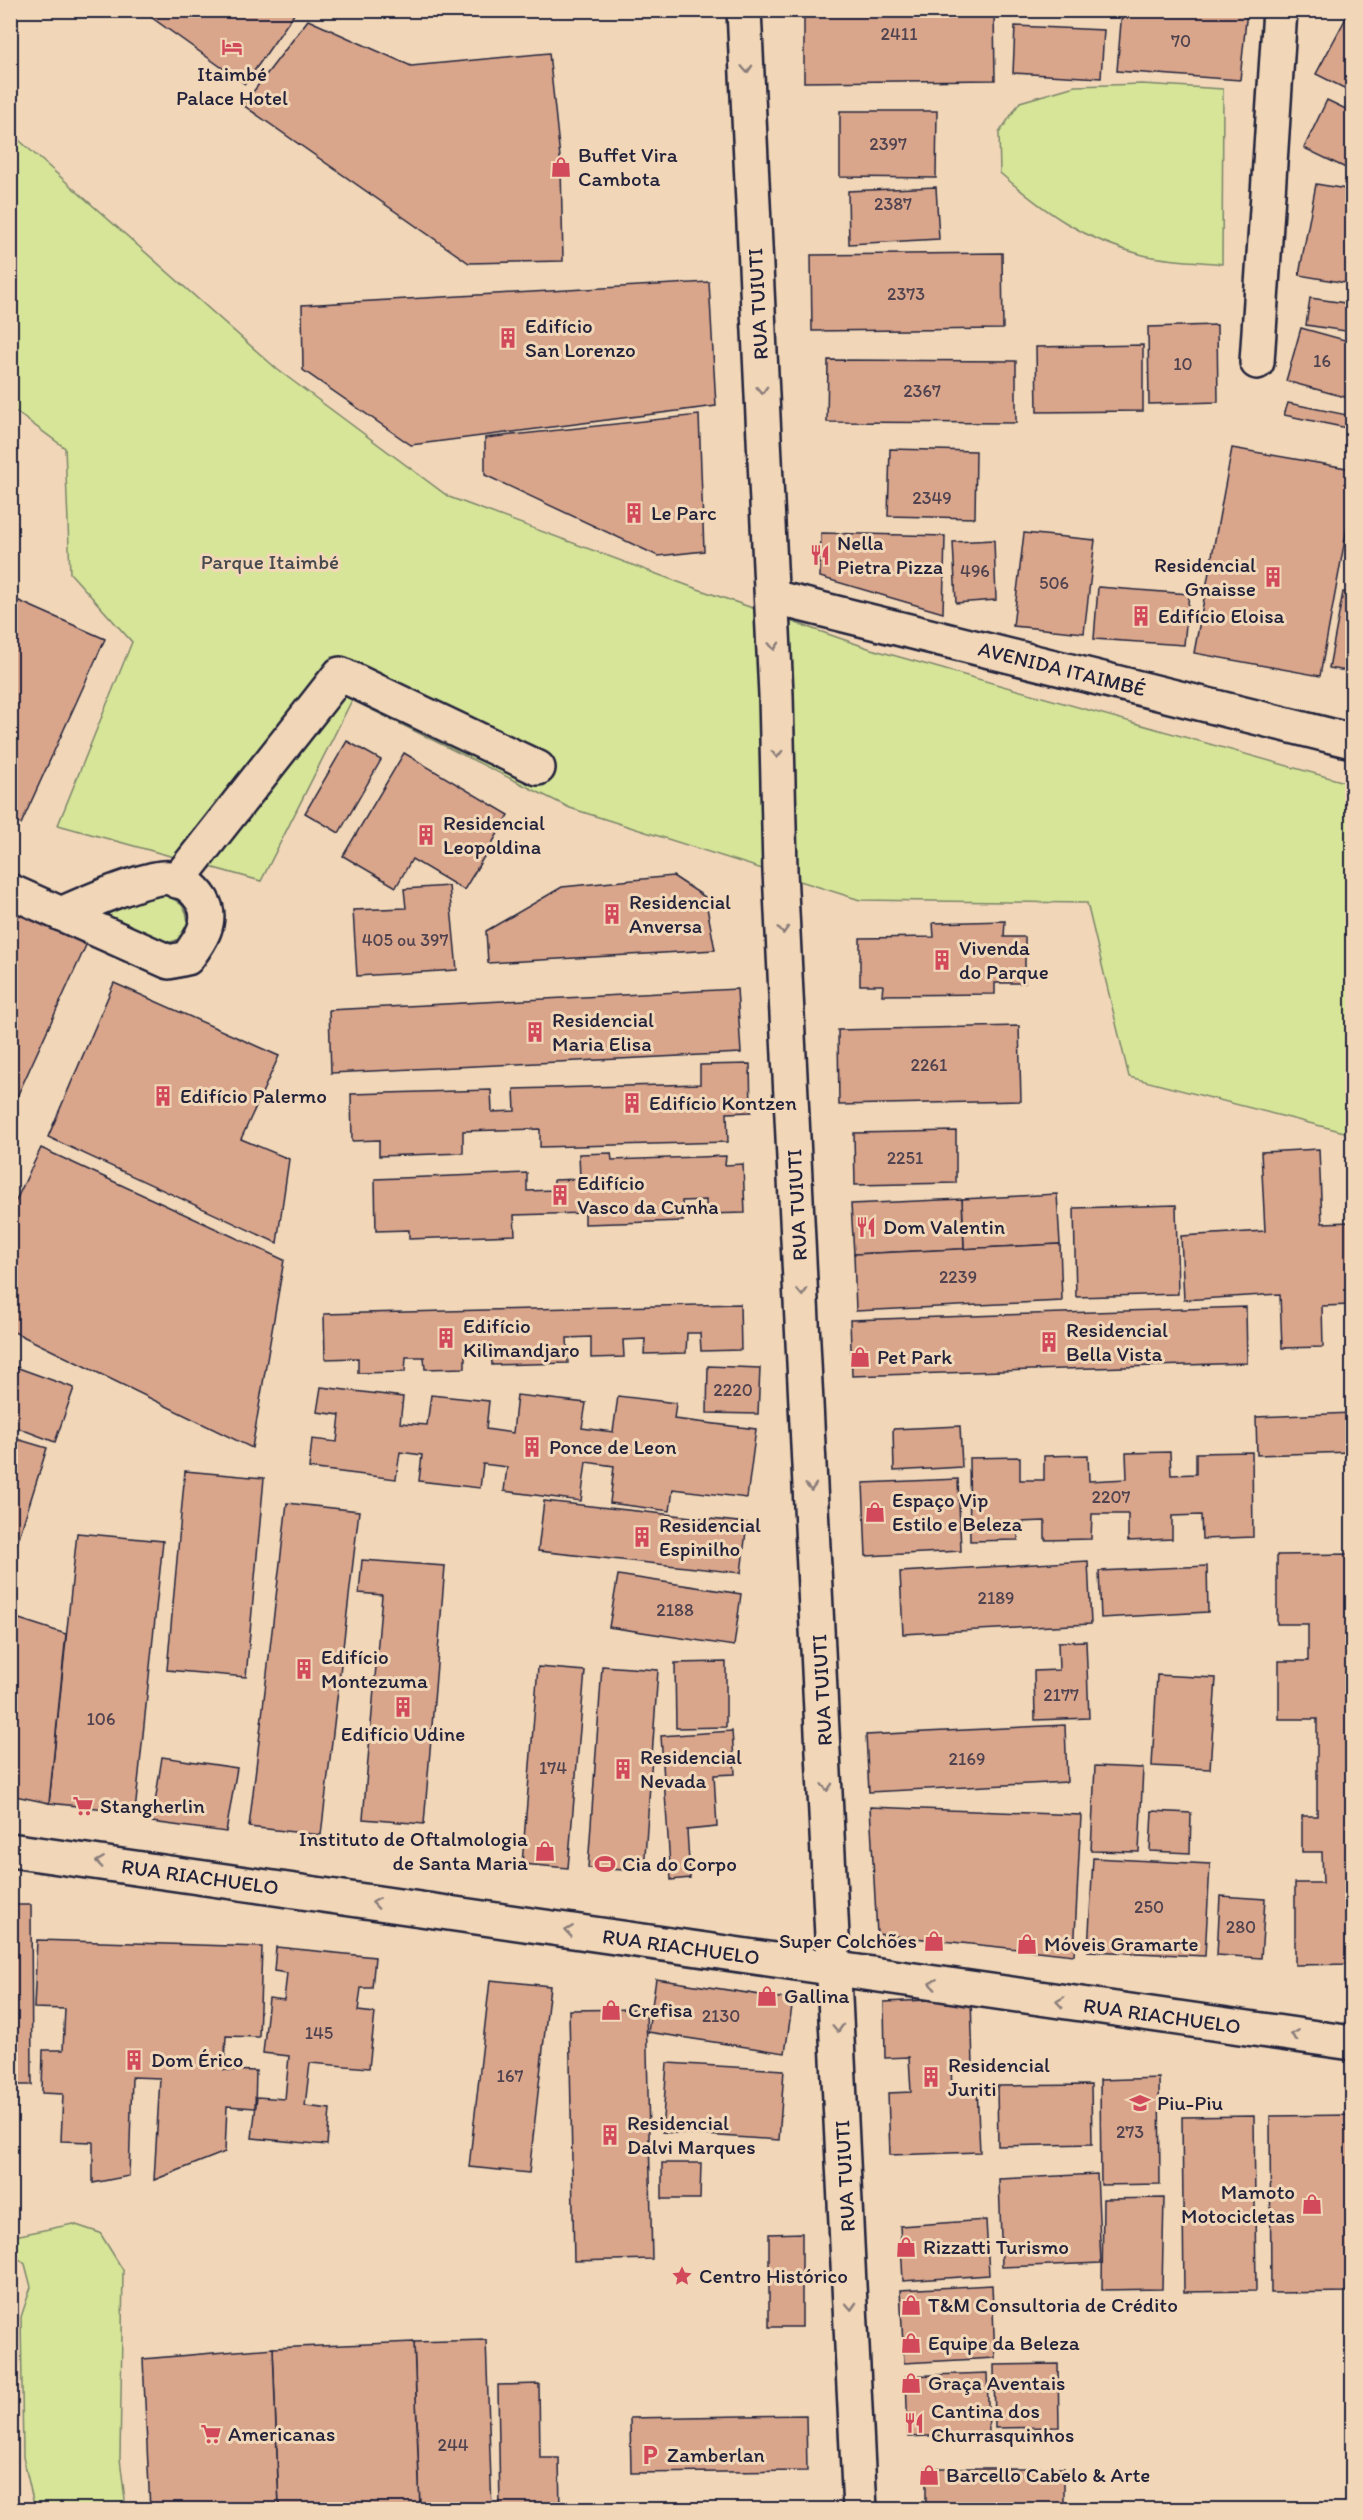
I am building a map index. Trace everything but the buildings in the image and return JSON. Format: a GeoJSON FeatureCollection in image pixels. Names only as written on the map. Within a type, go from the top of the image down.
{"type":"FeatureCollection","features":[{"type":"Feature","properties":{"kind":"street","name":"RUA TUIUTI"},"geometry":{"type":"LineString","coordinates":[[744,10],[771,597],[780,872],[860,2510]]}},
{"type":"Feature","properties":{"kind":"street"},"geometry":{"type":"LineString","coordinates":[[1257,362],[1280,10]]}},
{"type":"Feature","properties":{"kind":"street","name":"AVENIDA ITAIMBÉ"},"geometry":{"type":"LineString","coordinates":[[771,597],[1353,741]]}},
{"type":"Feature","properties":{"kind":"street"},"geometry":{"type":"LineString","coordinates":[[177,881],[332,671],[538,768]]}},
{"type":"Feature","properties":{"kind":"street"},"geometry":{"type":"LineString","coordinates":[[10,891],[61,914],[169,962],[187,958],[205,933],[205,906],[194,887],[168,878],[130,886],[61,914]]}},
{"type":"Feature","properties":{"kind":"street","name":"RUA RIACHUELO"},"geometry":{"type":"LineString","coordinates":[[10,1850],[1353,2043]]}},
{"type":"Feature","properties":{"kind":"green space"},"geometry":{"type":"Polygon","coordinates":[[[1142,84],[1223,89],[1222,264],[1153,257],[1102,241],[1049,212],[1000,173],[999,133],[1020,102],[1075,86],[1142,84]]]}},
{"type":"Feature","properties":{"kind":"green space","name":"Parque Itaimbé"},"geometry":{"type":"Polygon","coordinates":[[[11,133],[278,370],[449,497],[689,586],[871,649],[1352,784],[1352,1134],[1129,1077],[1087,903],[860,900],[570,808],[352,700],[261,881],[58,825],[132,642],[70,573],[65,448],[11,408],[11,133]]]}},
{"type":"Feature","properties":{"kind":"green space"},"geometry":{"type":"Polygon","coordinates":[[[162,893],[184,907],[186,912],[187,933],[173,941],[157,942],[100,911],[162,893]]]}},
{"type":"Feature","properties":{"kind":"green space"},"geometry":{"type":"Polygon","coordinates":[[[73,2224],[100,2233],[123,2270],[120,2458],[126,2509],[35,2509],[23,2457],[21,2317],[31,2287],[25,2264],[11,2252],[11,2233],[15,2236],[73,2224]]]}},
{"type":"Feature","properties":{"kind":"place","name":"Itaimbé Palace Hotel"},"geometry":{"type":"Point","coordinates":[232,47]}},
{"type":"Feature","properties":{"kind":"place","name":"Buffet Vira Cambota"},"geometry":{"type":"Point","coordinates":[561,167]}},
{"type":"Feature","properties":{"kind":"place","name":"Edifício San Lorenzo"},"geometry":{"type":"Point","coordinates":[508,338]}},
{"type":"Feature","properties":{"kind":"place","name":"Le Parc"},"geometry":{"type":"Point","coordinates":[634,513]}},
{"type":"Feature","properties":{"kind":"place","name":"Nella Pietra Pizza"},"geometry":{"type":"Point","coordinates":[820,555]}},
{"type":"Feature","properties":{"kind":"place","name":"Residencial Gnaisse"},"geometry":{"type":"Point","coordinates":[1273,577]}},
{"type":"Feature","properties":{"kind":"place","name":"Edifício Eloisa"},"geometry":{"type":"Point","coordinates":[1141,616]}},
{"type":"Feature","properties":{"kind":"place","name":"Residencial Leopoldina"},"geometry":{"type":"Point","coordinates":[426,835]}},
{"type":"Feature","properties":{"kind":"place","name":"Residencial Anversa"},"geometry":{"type":"Point","coordinates":[612,914]}},
{"type":"Feature","properties":{"kind":"place","name":"Vivenda do Parque"},"geometry":{"type":"Point","coordinates":[942,960]}},
{"type":"Feature","properties":{"kind":"place","name":"Residencial Maria Elisa"},"geometry":{"type":"Point","coordinates":[535,1032]}},
{"type":"Feature","properties":{"kind":"place","name":"Edifício Palermo"},"geometry":{"type":"Point","coordinates":[163,1096]}},
{"type":"Feature","properties":{"kind":"place","name":"Edifício Kontzen"},"geometry":{"type":"Point","coordinates":[632,1103]}},
{"type":"Feature","properties":{"kind":"place","name":"Edifício Vasco da Cunha"},"geometry":{"type":"Point","coordinates":[560,1195]}},
{"type":"Feature","properties":{"kind":"place","name":"Dom Valentin"},"geometry":{"type":"Point","coordinates":[866,1227]}},
{"type":"Feature","properties":{"kind":"place","name":"Edifício Kilimandjaro"},"geometry":{"type":"Point","coordinates":[446,1338]}},
{"type":"Feature","properties":{"kind":"place","name":"Residencial Bella Vista"},"geometry":{"type":"Point","coordinates":[1049,1342]}},
{"type":"Feature","properties":{"kind":"place","name":"Pet Park"},"geometry":{"type":"Point","coordinates":[860,1357]}},
{"type":"Feature","properties":{"kind":"place","name":"Ponce de Leon"},"geometry":{"type":"Point","coordinates":[532,1447]}},
{"type":"Feature","properties":{"kind":"place","name":"Espaço Vip Estilo e Beleza"},"geometry":{"type":"Point","coordinates":[875,1512]}},
{"type":"Feature","properties":{"kind":"place","name":"Residencial Espinilho"},"geometry":{"type":"Point","coordinates":[642,1537]}},
{"type":"Feature","properties":{"kind":"place","name":"Edifício Montezuma"},"geometry":{"type":"Point","coordinates":[304,1669]}},
{"type":"Feature","properties":{"kind":"place","name":"Edifício Udine"},"geometry":{"type":"Point","coordinates":[403,1707]}},
{"type":"Feature","properties":{"kind":"place","name":"Residencial Nevada"},"geometry":{"type":"Point","coordinates":[623,1769]}},
{"type":"Feature","properties":{"kind":"place","name":"Stangherlin"},"geometry":{"type":"Point","coordinates":[83,1806]}},
{"type":"Feature","properties":{"kind":"place","name":"Instituto de Oftalmologia de Santa Maria"},"geometry":{"type":"Point","coordinates":[545,1851]}},
{"type":"Feature","properties":{"kind":"place","name":"Cia do Corpo"},"geometry":{"type":"Point","coordinates":[605,1864]}},
{"type":"Feature","properties":{"kind":"place","name":"Super Colchões"},"geometry":{"type":"Point","coordinates":[934,1941]}},
{"type":"Feature","properties":{"kind":"place","name":"Móveis Gramarte"},"geometry":{"type":"Point","coordinates":[1027,1944]}},
{"type":"Feature","properties":{"kind":"place","name":"Gallina"},"geometry":{"type":"Point","coordinates":[767,1996]}},
{"type":"Feature","properties":{"kind":"place","name":"Crefisa"},"geometry":{"type":"Point","coordinates":[611,2010]}},
{"type":"Feature","properties":{"kind":"place","name":"Dom Érico"},"geometry":{"type":"Point","coordinates":[134,2060]}},
{"type":"Feature","properties":{"kind":"place","name":"Residencial Juriti"},"geometry":{"type":"Point","coordinates":[931,2077]}},
{"type":"Feature","properties":{"kind":"place","name":"Piu-Piu"},"geometry":{"type":"Point","coordinates":[1140,2103]}},
{"type":"Feature","properties":{"kind":"place","name":"Residencial Dalvi Marques"},"geometry":{"type":"Point","coordinates":[610,2135]}},
{"type":"Feature","properties":{"kind":"place","name":"Mamoto Motocicletas"},"geometry":{"type":"Point","coordinates":[1312,2204]}},
{"type":"Feature","properties":{"kind":"place","name":"Rizzatti Turismo"},"geometry":{"type":"Point","coordinates":[906,2247]}},
{"type":"Feature","properties":{"kind":"place","name":"Centro Histórico"},"geometry":{"type":"Point","coordinates":[682,2276]}},
{"type":"Feature","properties":{"kind":"place","name":"T&M Consultoria de Crédito"},"geometry":{"type":"Point","coordinates":[911,2305]}},
{"type":"Feature","properties":{"kind":"place","name":"Equipe da Beleza"},"geometry":{"type":"Point","coordinates":[911,2343]}},
{"type":"Feature","properties":{"kind":"place","name":"Graça Aventais"},"geometry":{"type":"Point","coordinates":[911,2383]}},
{"type":"Feature","properties":{"kind":"place","name":"Cantina dos Churrasquinhos"},"geometry":{"type":"Point","coordinates":[914,2423]}},
{"type":"Feature","properties":{"kind":"place","name":"Americanas"},"geometry":{"type":"Point","coordinates":[211,2434]}},
{"type":"Feature","properties":{"kind":"place","name":"Zamberlan"},"geometry":{"type":"Point","coordinates":[650,2455]}},
{"type":"Feature","properties":{"kind":"place","name":"Barcello Cabelo & Arte"},"geometry":{"type":"Point","coordinates":[929,2475]}}]}
